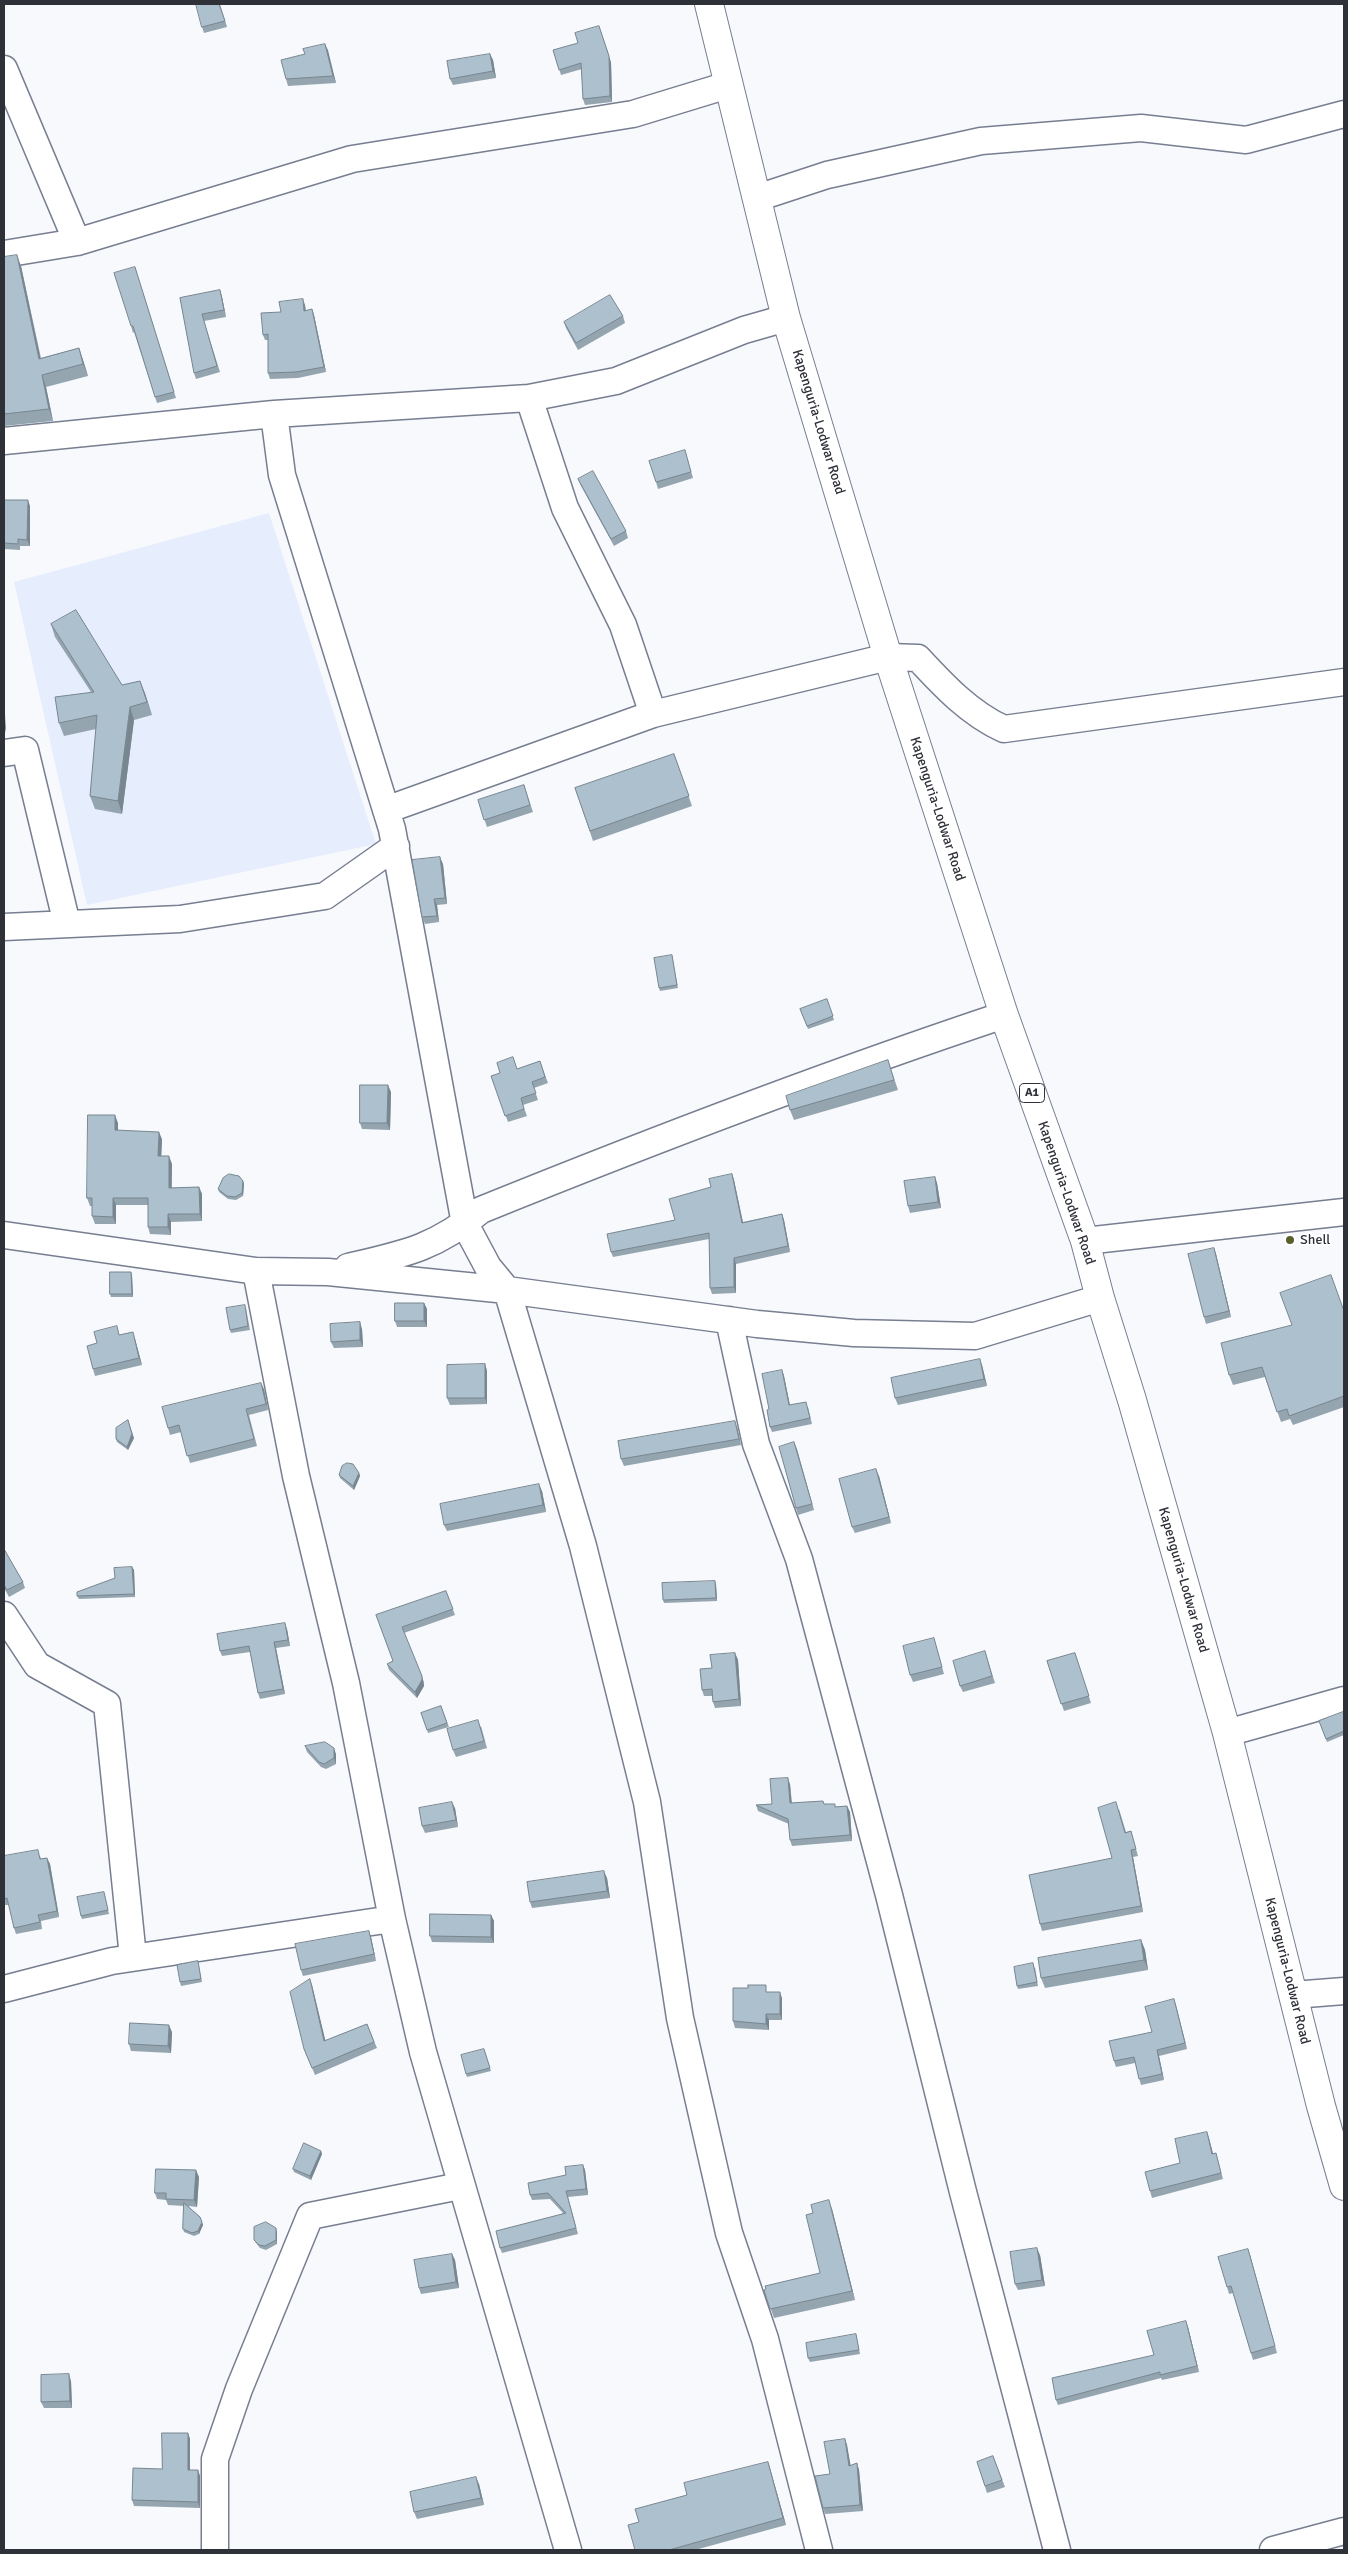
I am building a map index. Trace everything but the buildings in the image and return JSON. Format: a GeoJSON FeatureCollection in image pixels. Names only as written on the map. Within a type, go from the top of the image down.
{"type":"FeatureCollection","features":[{"type":"Feature","properties":{"kind":"highway","name":"Kapenguria-Lodwar Road"},"geometry":{"type":"LineString","coordinates":[[709,4],[786,318],[888,657],[1004,1014],[1086,1241],[1100,1298],[1132,1400],[1227,1734],[1293,1995],[1344,2186]]}},
{"type":"Feature","properties":{"kind":"street"},"geometry":{"type":"LineString","coordinates":[[4,69],[77,242]]}},
{"type":"Feature","properties":{"kind":"street"},"geometry":{"type":"LineString","coordinates":[[4,254],[77,242],[352,159],[634,114],[728,85]]}},
{"type":"Feature","properties":{"kind":"street"},"geometry":{"type":"LineString","coordinates":[[757,198],[828,175],[981,141],[1141,128],[1246,140],[1344,114]]}},
{"type":"Feature","properties":{"kind":"street"},"geometry":{"type":"LineString","coordinates":[[4,442],[274,414],[529,398],[616,381],[744,330],[786,318]]}},
{"type":"Feature","properties":{"kind":"street"},"geometry":{"type":"LineString","coordinates":[[529,398],[565,508],[623,624],[653,714]]}},
{"type":"Feature","properties":{"kind":"street"},"geometry":{"type":"LineString","coordinates":[[274,414],[282,475],[396,846],[465,1224],[488,1268],[506,1290],[583,1546],[647,1802],[680,2018],[729,2233],[765,2339],[819,2550]]}},
{"type":"Feature","properties":{"kind":"street"},"geometry":{"type":"LineString","coordinates":[[386,810],[653,714],[888,657],[918,658],[945,687],[985,721],[1004,729],[1344,682]]}},
{"type":"Feature","properties":{"kind":"street"},"geometry":{"type":"LineString","coordinates":[[4,753],[25,750],[67,924]]}},
{"type":"Feature","properties":{"kind":"street"},"geometry":{"type":"LineString","coordinates":[[4,927],[180,919],[325,896],[396,846]]}},
{"type":"Feature","properties":{"kind":"street"},"geometry":{"type":"LineString","coordinates":[[328,1272],[412,1252],[452,1233],[481,1210],[692,1125],[884,1055],[1004,1014]]}},
{"type":"Feature","properties":{"kind":"street"},"geometry":{"type":"LineString","coordinates":[[1086,1241],[1344,1212]]}},
{"type":"Feature","properties":{"kind":"street"},"geometry":{"type":"LineString","coordinates":[[4,1235],[256,1271],[328,1272],[506,1290],[729,1320],[854,1333],[975,1336],[1100,1298]]}},
{"type":"Feature","properties":{"kind":"street"},"geometry":{"type":"LineString","coordinates":[[256,1271],[296,1476],[346,1683],[392,1919],[423,2052],[460,2186],[568,2550]]}},
{"type":"Feature","properties":{"kind":"street"},"geometry":{"type":"LineString","coordinates":[[729,1320],[756,1444],[799,1559],[889,1895],[963,2192],[1057,2550]]}},
{"type":"Feature","properties":{"kind":"street"},"geometry":{"type":"LineString","coordinates":[[4,1615],[37,1664],[107,1704],[133,1957]]}},
{"type":"Feature","properties":{"kind":"street"},"geometry":{"type":"LineString","coordinates":[[1227,1734],[1344,1700]]}},
{"type":"Feature","properties":{"kind":"street"},"geometry":{"type":"LineString","coordinates":[[4,1989],[133,1957],[392,1919]]}},
{"type":"Feature","properties":{"kind":"street"},"geometry":{"type":"LineString","coordinates":[[1293,1995],[1344,1991]]}},
{"type":"Feature","properties":{"kind":"street"},"geometry":{"type":"LineString","coordinates":[[215,2550],[215,2460],[239,2390],[310,2216],[460,2186]]}},
{"type":"Feature","properties":{"kind":"street"},"geometry":{"type":"LineString","coordinates":[[1285,2548],[1344,2531]]}},
{"type":"Feature","properties":{"kind":"shaded area"},"geometry":{"type":"Polygon","coordinates":[[[269,513],[376,844],[87,905],[14,582],[269,513]]]}},
{"type":"Feature","properties":{"kind":"place","name":"Shell"},"geometry":{"type":"Point","coordinates":[1290,1240]}}]}
